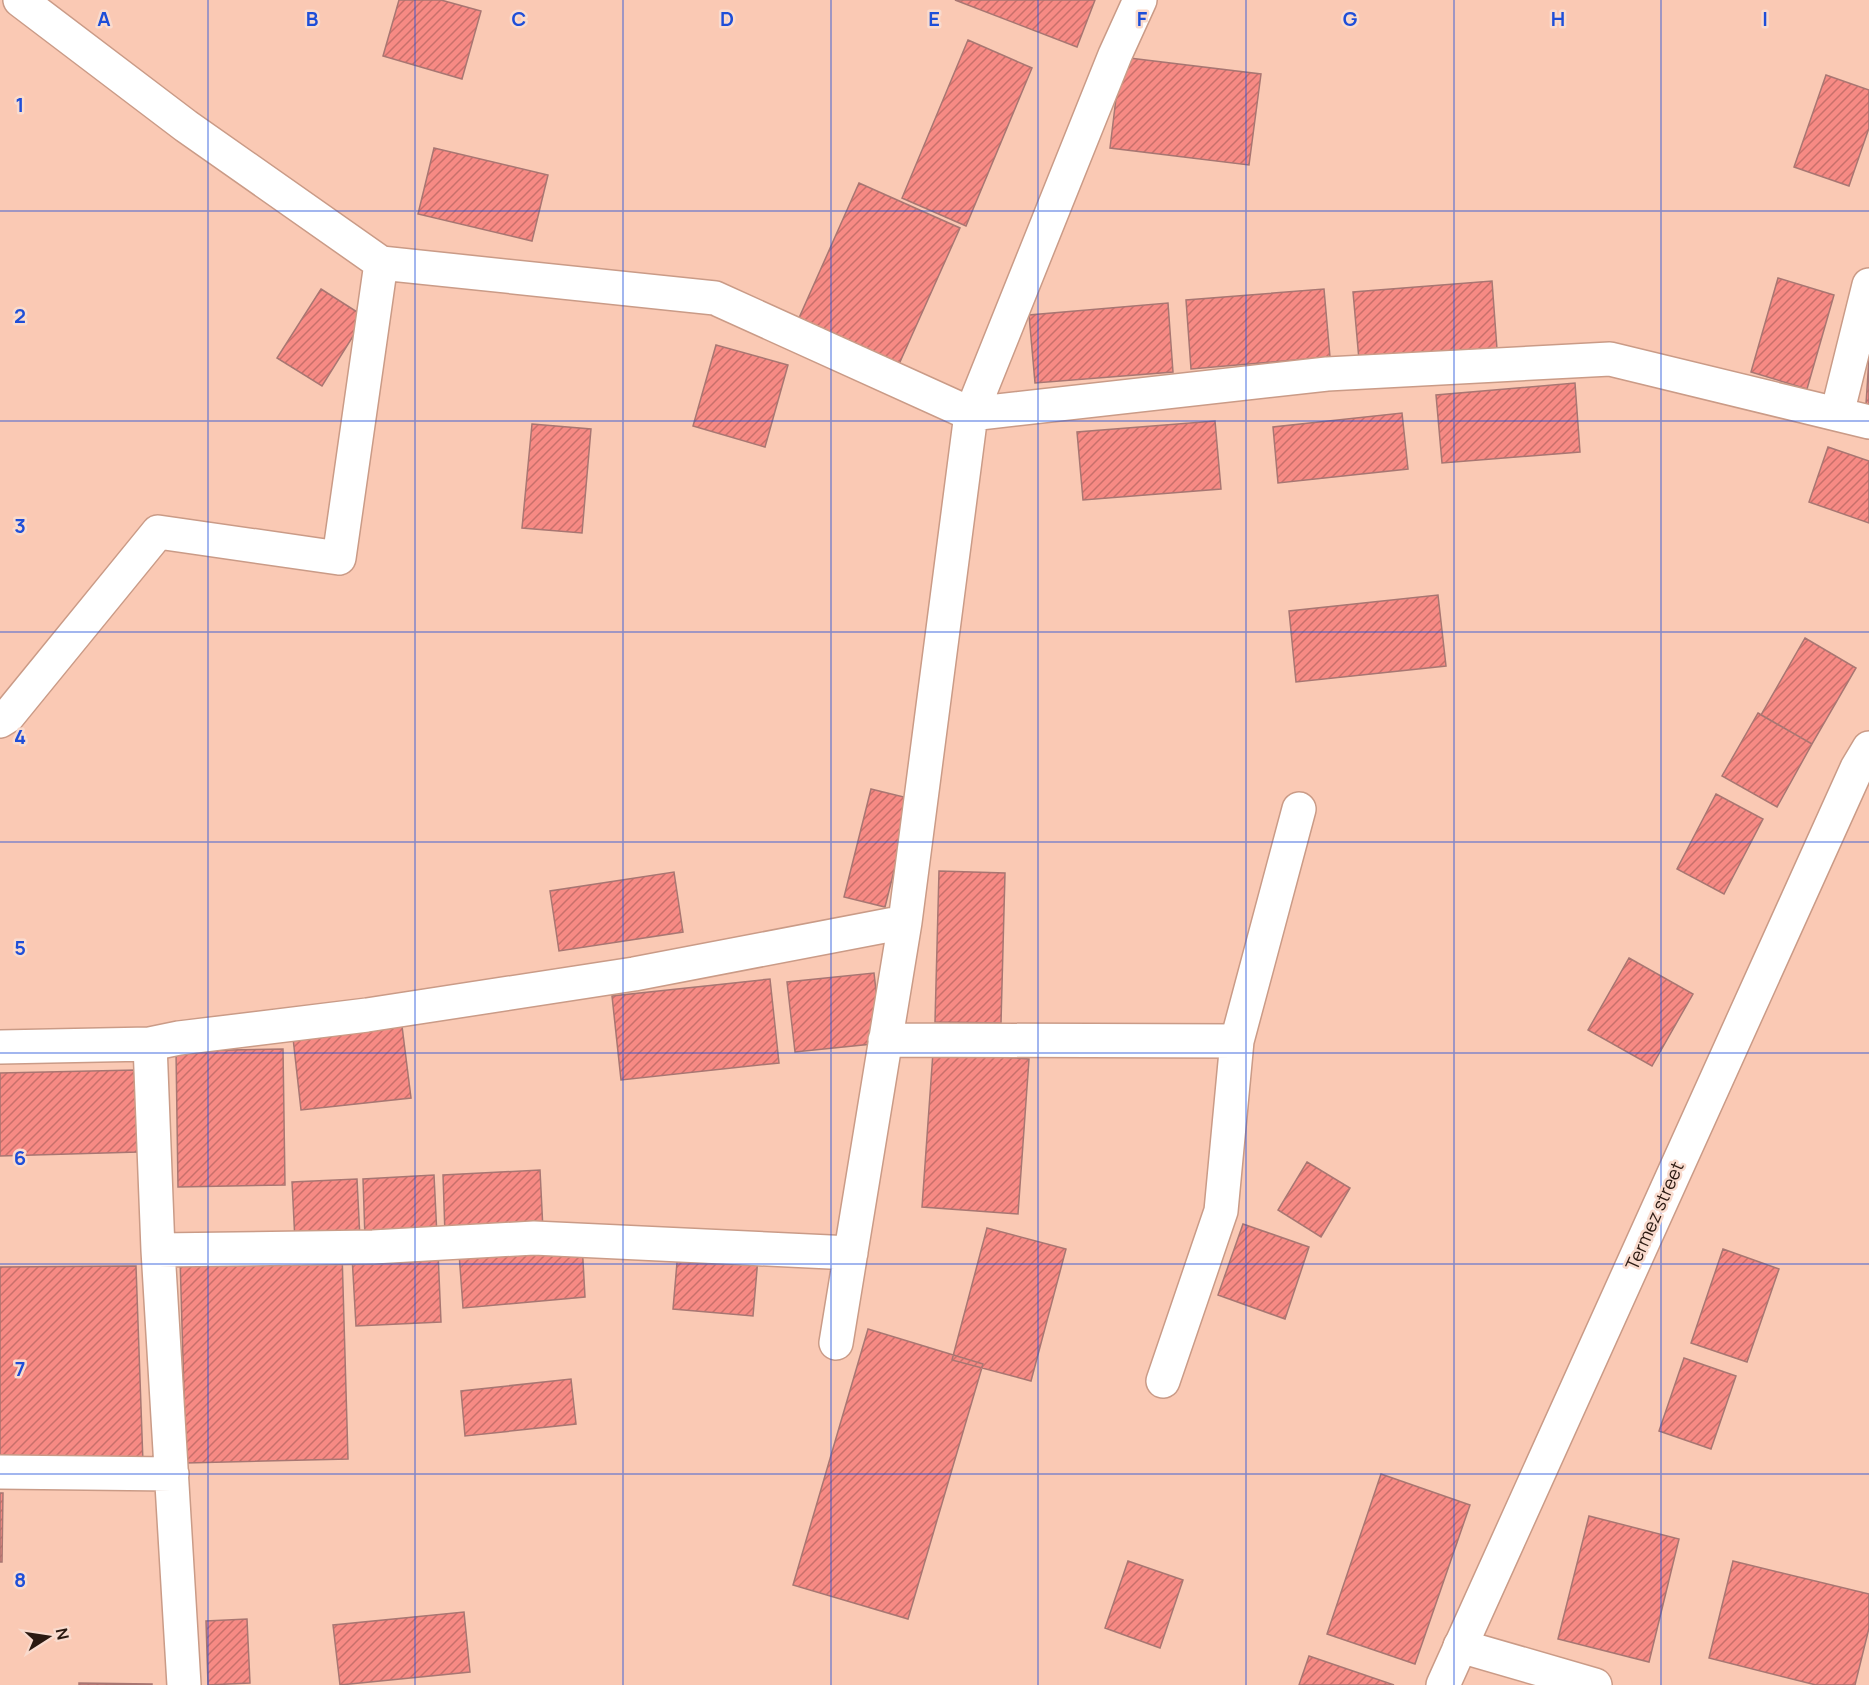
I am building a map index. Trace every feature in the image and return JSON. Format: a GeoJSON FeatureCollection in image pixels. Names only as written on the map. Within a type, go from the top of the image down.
{"type":"FeatureCollection","features":[{"type":"Feature","properties":{"kind":"street"},"geometry":{"type":"LineString","coordinates":[[20,0],[186,126],[381,263],[715,298],[971,414],[1327,374],[1610,359],[1869,422]]}},
{"type":"Feature","properties":{"kind":"street"},"geometry":{"type":"LineString","coordinates":[[836,1343],[904,922],[971,414],[1115,55],[1140,0]]}},
{"type":"Feature","properties":{"kind":"street"},"geometry":{"type":"LineString","coordinates":[[0,721],[8,716],[158,532],[339,558],[381,263]]}},
{"type":"Feature","properties":{"kind":"street"},"geometry":{"type":"LineString","coordinates":[[1837,414],[1869,285]]}},
{"type":"Feature","properties":{"kind":"street","name":"Termez street"},"geometry":{"type":"LineString","coordinates":[[1443,1685],[1857,768],[1869,748]]}},
{"type":"Feature","properties":{"kind":"street"},"geometry":{"type":"LineString","coordinates":[[1163,1381],[1221,1211],[1237,1041],[1299,810]]}},
{"type":"Feature","properties":{"kind":"street"},"geometry":{"type":"LineString","coordinates":[[0,1047],[150,1044],[179,1038],[379,1014],[634,974],[904,922]]}},
{"type":"Feature","properties":{"kind":"street"},"geometry":{"type":"LineString","coordinates":[[885,1040],[1237,1041]]}},
{"type":"Feature","properties":{"kind":"street"},"geometry":{"type":"LineString","coordinates":[[150,1044],[158,1251],[184,1685]]}},
{"type":"Feature","properties":{"kind":"street"},"geometry":{"type":"LineString","coordinates":[[158,1251],[373,1247],[534,1238],[851,1252]]}},
{"type":"Feature","properties":{"kind":"street"},"geometry":{"type":"LineString","coordinates":[[0,1472],[172,1474]]}},
{"type":"Feature","properties":{"kind":"street"},"geometry":{"type":"LineString","coordinates":[[1460,1646],[1595,1685]]}},
{"type":"Feature","properties":{"kind":"building"},"geometry":{"type":"Polygon","coordinates":[[[399,0],[441,0],[481,11],[462,79],[383,56],[399,0]]]}},
{"type":"Feature","properties":{"kind":"building"},"geometry":{"type":"Polygon","coordinates":[[[955,0],[1095,0],[1077,47],[955,0]]]}},
{"type":"Feature","properties":{"kind":"building"},"geometry":{"type":"Polygon","coordinates":[[[968,40],[1032,68],[966,226],[902,198],[968,40]]]}},
{"type":"Feature","properties":{"kind":"building"},"geometry":{"type":"Polygon","coordinates":[[[1121,57],[1261,74],[1249,165],[1110,148],[1121,57]]]}},
{"type":"Feature","properties":{"kind":"building"},"geometry":{"type":"Polygon","coordinates":[[[1826,75],[1869,90],[1869,128],[1849,186],[1794,167],[1826,75]]]}},
{"type":"Feature","properties":{"kind":"building"},"geometry":{"type":"Polygon","coordinates":[[[434,148],[548,175],[532,241],[418,214],[434,148]]]}},
{"type":"Feature","properties":{"kind":"building"},"geometry":{"type":"Polygon","coordinates":[[[859,183],[960,228],[895,373],[795,327],[859,183]]]}},
{"type":"Feature","properties":{"kind":"building"},"geometry":{"type":"Polygon","coordinates":[[[1778,278],[1834,295],[1807,389],[1751,372],[1778,278]]]}},
{"type":"Feature","properties":{"kind":"building"},"geometry":{"type":"Polygon","coordinates":[[[1492,281],[1497,349],[1359,360],[1353,292],[1492,281]]]}},
{"type":"Feature","properties":{"kind":"building"},"geometry":{"type":"Polygon","coordinates":[[[321,289],[365,317],[322,386],[277,358],[321,289]]]}},
{"type":"Feature","properties":{"kind":"building"},"geometry":{"type":"Polygon","coordinates":[[[1324,289],[1330,357],[1191,369],[1186,300],[1324,289]]]}},
{"type":"Feature","properties":{"kind":"building"},"geometry":{"type":"Polygon","coordinates":[[[1168,303],[1173,372],[1035,383],[1029,315],[1168,303]]]}},
{"type":"Feature","properties":{"kind":"building"},"geometry":{"type":"Polygon","coordinates":[[[716,345],[788,365],[765,447],[693,426],[716,345]]]}},
{"type":"Feature","properties":{"kind":"building"},"geometry":{"type":"Polygon","coordinates":[[[1869,358],[1869,405],[1866,404],[1869,358]]]}},
{"type":"Feature","properties":{"kind":"building"},"geometry":{"type":"Polygon","coordinates":[[[1575,383],[1580,452],[1442,463],[1436,395],[1575,383]]]}},
{"type":"Feature","properties":{"kind":"building"},"geometry":{"type":"Polygon","coordinates":[[[1402,413],[1408,469],[1278,483],[1273,427],[1402,413]]]}},
{"type":"Feature","properties":{"kind":"building"},"geometry":{"type":"Polygon","coordinates":[[[1215,421],[1221,489],[1083,500],[1077,432],[1215,421]]]}},
{"type":"Feature","properties":{"kind":"building"},"geometry":{"type":"Polygon","coordinates":[[[532,424],[591,429],[582,533],[522,528],[532,424]]]}},
{"type":"Feature","properties":{"kind":"building"},"geometry":{"type":"Polygon","coordinates":[[[1828,447],[1869,461],[1869,523],[1809,502],[1828,447]]]}},
{"type":"Feature","properties":{"kind":"building"},"geometry":{"type":"Polygon","coordinates":[[[1438,595],[1446,666],[1296,682],[1289,611],[1438,595]]]}},
{"type":"Feature","properties":{"kind":"building"},"geometry":{"type":"Polygon","coordinates":[[[1805,638],[1856,668],[1812,744],[1761,715],[1805,638]]]}},
{"type":"Feature","properties":{"kind":"building"},"geometry":{"type":"Polygon","coordinates":[[[1758,713],[1812,744],[1777,807],[1722,776],[1758,713]]]}},
{"type":"Feature","properties":{"kind":"building"},"geometry":{"type":"Polygon","coordinates":[[[871,789],[912,799],[885,907],[844,897],[871,789]]]}},
{"type":"Feature","properties":{"kind":"building"},"geometry":{"type":"Polygon","coordinates":[[[1716,794],[1763,819],[1724,894],[1677,869],[1716,794]]]}},
{"type":"Feature","properties":{"kind":"building"},"geometry":{"type":"Polygon","coordinates":[[[939,871],[1005,873],[1001,1023],[935,1022],[939,871]]]}},
{"type":"Feature","properties":{"kind":"building"},"geometry":{"type":"Polygon","coordinates":[[[674,872],[683,932],[559,951],[550,891],[674,872]]]}},
{"type":"Feature","properties":{"kind":"building"},"geometry":{"type":"Polygon","coordinates":[[[1629,958],[1693,994],[1652,1066],[1588,1030],[1629,958]]]}},
{"type":"Feature","properties":{"kind":"building"},"geometry":{"type":"Polygon","coordinates":[[[874,973],[882,1043],[795,1052],[787,982],[874,973]]]}},
{"type":"Feature","properties":{"kind":"building"},"geometry":{"type":"Polygon","coordinates":[[[770,979],[779,1063],[621,1080],[612,996],[770,979]]]}},
{"type":"Feature","properties":{"kind":"building"},"geometry":{"type":"Polygon","coordinates":[[[402,1026],[411,1098],[301,1110],[293,1038],[402,1026]]]}},
{"type":"Feature","properties":{"kind":"building"},"geometry":{"type":"Polygon","coordinates":[[[283,1049],[285,1185],[178,1187],[176,1051],[283,1049]]]}},
{"type":"Feature","properties":{"kind":"building"},"geometry":{"type":"Polygon","coordinates":[[[933,1052],[1029,1059],[1018,1214],[922,1207],[933,1052]]]}},
{"type":"Feature","properties":{"kind":"building"},"geometry":{"type":"Polygon","coordinates":[[[136,1070],[138,1152],[0,1156],[0,1073],[136,1070]]]}},
{"type":"Feature","properties":{"kind":"building"},"geometry":{"type":"Polygon","coordinates":[[[1307,1162],[1350,1188],[1321,1237],[1278,1210],[1307,1162]]]}},
{"type":"Feature","properties":{"kind":"building"},"geometry":{"type":"Polygon","coordinates":[[[540,1170],[543,1230],[445,1235],[443,1175],[540,1170]]]}},
{"type":"Feature","properties":{"kind":"building"},"geometry":{"type":"Polygon","coordinates":[[[434,1175],[437,1236],[365,1239],[363,1179],[434,1175]]]}},
{"type":"Feature","properties":{"kind":"building"},"geometry":{"type":"Polygon","coordinates":[[[357,1179],[360,1239],[295,1241],[292,1182],[357,1179]]]}},
{"type":"Feature","properties":{"kind":"building"},"geometry":{"type":"Polygon","coordinates":[[[1243,1224],[1309,1247],[1285,1319],[1218,1295],[1243,1224]]]}},
{"type":"Feature","properties":{"kind":"building"},"geometry":{"type":"Polygon","coordinates":[[[987,1228],[1066,1249],[1031,1381],[952,1360],[987,1228]]]}},
{"type":"Feature","properties":{"kind":"building"},"geometry":{"type":"Polygon","coordinates":[[[582,1243],[585,1297],[463,1308],[459,1253],[582,1243]]]}},
{"type":"Feature","properties":{"kind":"building"},"geometry":{"type":"Polygon","coordinates":[[[1723,1249],[1779,1269],[1747,1362],[1691,1343],[1723,1249]]]}},
{"type":"Feature","properties":{"kind":"building"},"geometry":{"type":"Polygon","coordinates":[[[678,1251],[758,1258],[753,1316],[673,1309],[678,1251]]]}},
{"type":"Feature","properties":{"kind":"building"},"geometry":{"type":"Polygon","coordinates":[[[342,1252],[348,1459],[186,1463],[180,1257],[342,1252]]]}},
{"type":"Feature","properties":{"kind":"building"},"geometry":{"type":"Polygon","coordinates":[[[438,1252],[441,1322],[356,1326],[352,1256],[438,1252]]]}},
{"type":"Feature","properties":{"kind":"building"},"geometry":{"type":"Polygon","coordinates":[[[136,1266],[143,1463],[0,1460],[0,1267],[136,1266]]]}},
{"type":"Feature","properties":{"kind":"building"},"geometry":{"type":"Polygon","coordinates":[[[868,1329],[983,1364],[908,1619],[793,1585],[868,1329]]]}},
{"type":"Feature","properties":{"kind":"building"},"geometry":{"type":"Polygon","coordinates":[[[1684,1358],[1736,1376],[1711,1449],[1659,1431],[1684,1358]]]}},
{"type":"Feature","properties":{"kind":"building"},"geometry":{"type":"Polygon","coordinates":[[[571,1379],[576,1424],[465,1436],[461,1391],[571,1379]]]}},
{"type":"Feature","properties":{"kind":"building"},"geometry":{"type":"Polygon","coordinates":[[[1381,1474],[1470,1505],[1415,1664],[1327,1634],[1381,1474]]]}},
{"type":"Feature","properties":{"kind":"building"},"geometry":{"type":"Polygon","coordinates":[[[0,1493],[3,1493],[2,1562],[0,1562],[0,1493]]]}},
{"type":"Feature","properties":{"kind":"building"},"geometry":{"type":"Polygon","coordinates":[[[1589,1516],[1679,1539],[1649,1662],[1558,1639],[1589,1516]]]}},
{"type":"Feature","properties":{"kind":"building"},"geometry":{"type":"Polygon","coordinates":[[[1128,1561],[1183,1580],[1160,1648],[1105,1628],[1128,1561]]]}},
{"type":"Feature","properties":{"kind":"building"},"geometry":{"type":"Polygon","coordinates":[[[1733,1561],[1869,1594],[1869,1628],[1855,1685],[1816,1685],[1709,1658],[1733,1561]]]}},
{"type":"Feature","properties":{"kind":"building"},"geometry":{"type":"Polygon","coordinates":[[[464,1612],[470,1672],[340,1685],[333,1625],[464,1612]]]}},
{"type":"Feature","properties":{"kind":"building"},"geometry":{"type":"Polygon","coordinates":[[[247,1619],[250,1683],[208,1685],[206,1621],[247,1619]]]}},
{"type":"Feature","properties":{"kind":"building"},"geometry":{"type":"Polygon","coordinates":[[[1309,1656],[1394,1685],[1299,1685],[1309,1656]]]}},
{"type":"Feature","properties":{"kind":"building"},"geometry":{"type":"Polygon","coordinates":[[[79,1683],[152,1684],[152,1685],[79,1685],[79,1683]]]}}]}
